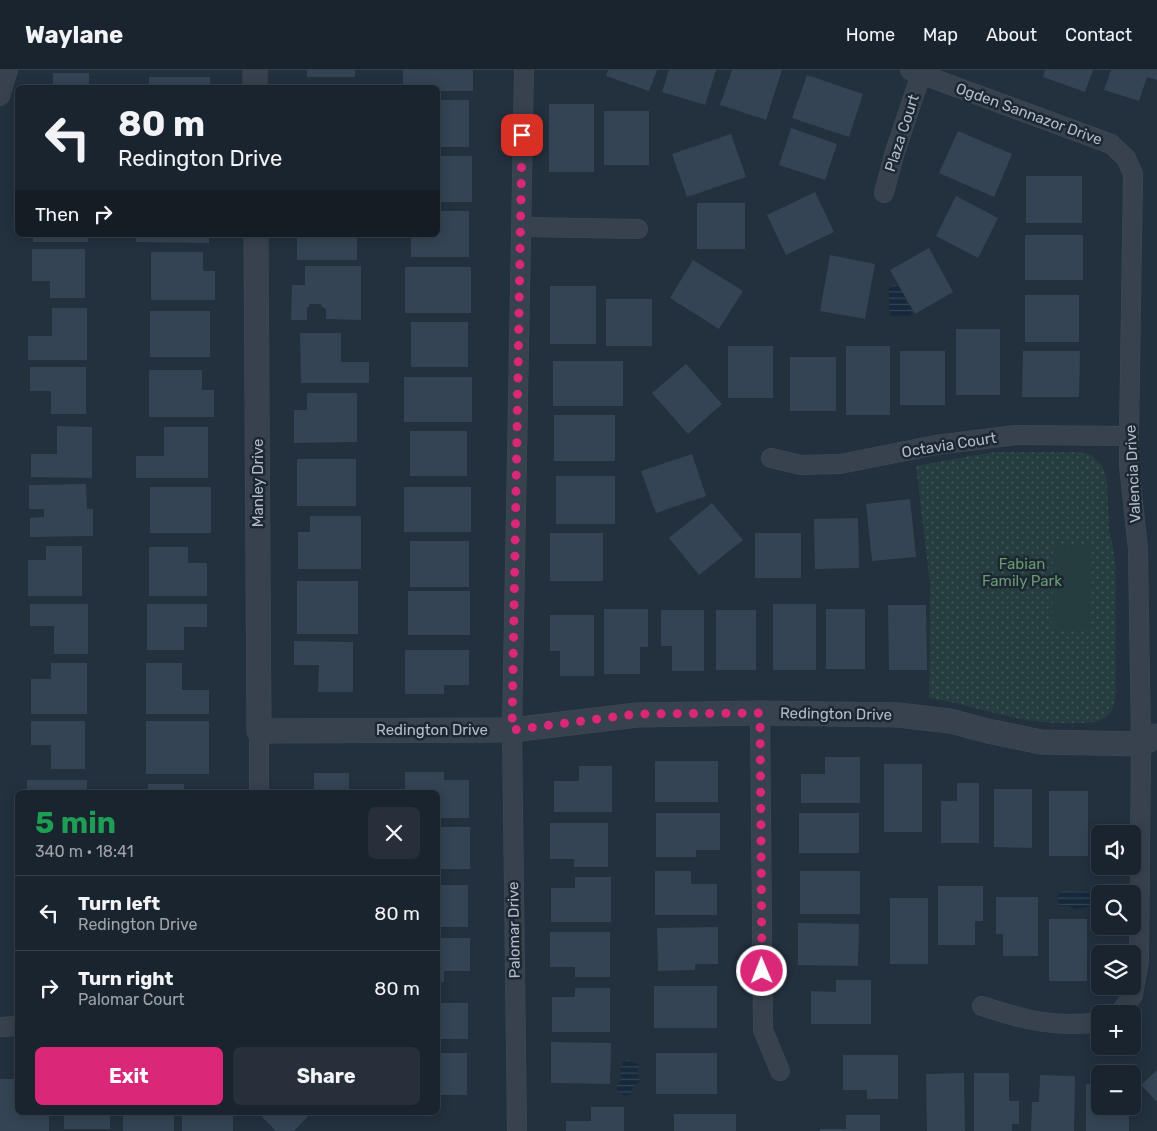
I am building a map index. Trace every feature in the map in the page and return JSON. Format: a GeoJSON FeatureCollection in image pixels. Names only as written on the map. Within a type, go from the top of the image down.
{"type":"FeatureCollection","features":[{"type":"Feature","properties":{"kind":"street"},"geometry":{"type":"LineString","coordinates":[[0,96],[8,70]]}},
{"type":"Feature","properties":{"kind":"street"},"geometry":{"type":"LineString","coordinates":[[255,70],[255,85]]}},
{"type":"Feature","properties":{"kind":"street","name":"Palomar Drive"},"geometry":{"type":"LineString","coordinates":[[516,1131],[512,730],[524,70]]}},
{"type":"Feature","properties":{"kind":"street","name":"Plaza Court"},"geometry":{"type":"LineString","coordinates":[[884,193],[916,72]]}},
{"type":"Feature","properties":{"kind":"street","name":"Ogden Sannazor Drive"},"geometry":{"type":"LineString","coordinates":[[916,72],[1111,144],[1126,158],[1133,174],[1133,204]]}},
{"type":"Feature","properties":{"kind":"street","name":"Valencia Drive"},"geometry":{"type":"LineString","coordinates":[[1126,1005],[1133,996],[1139,962],[1152,745],[1130,466],[1133,204]]}},
{"type":"Feature","properties":{"kind":"street"},"geometry":{"type":"LineString","coordinates":[[522,227],[638,229]]}},
{"type":"Feature","properties":{"kind":"street","name":"Manley Drive"},"geometry":{"type":"LineString","coordinates":[[256,237],[259,731]]}},
{"type":"Feature","properties":{"kind":"street","name":"Octavia Court"},"geometry":{"type":"LineString","coordinates":[[771,458],[802,465],[840,464],[936,445],[1016,435],[1129,436]]}},
{"type":"Feature","properties":{"kind":"street"},"geometry":{"type":"LineString","coordinates":[[760,713],[763,1030],[780,1071]]}},
{"type":"Feature","properties":{"kind":"street","name":"Redington Drive"},"geometry":{"type":"LineString","coordinates":[[259,731],[512,730],[637,714],[898,714],[950,721],[1041,742],[1152,745]]}},
{"type":"Feature","properties":{"kind":"street"},"geometry":{"type":"LineString","coordinates":[[259,731],[259,790]]}},
{"type":"Feature","properties":{"kind":"street"},"geometry":{"type":"LineString","coordinates":[[982,1006],[1025,1020],[1071,1026],[1091,1023]]}},
{"type":"Feature","properties":{"kind":"street"},"geometry":{"type":"LineString","coordinates":[[0,1026],[15,1026]]}},
{"type":"Feature","properties":{"kind":"green space","name":"Fabian Family Park"},"geometry":{"type":"Polygon","coordinates":[[[993,452],[1080,452],[1091,455],[1102,465],[1107,480],[1109,527],[1116,565],[1116,693],[1115,703],[1109,715],[1102,719],[1085,723],[1034,721],[929,698],[930,585],[916,466],[993,452]]]}},
{"type":"Feature","properties":{"kind":"green space"},"geometry":{"type":"Polygon","coordinates":[[[1053,547],[1092,547],[1091,630],[1052,630],[1053,547]]]}},
{"type":"Feature","properties":{"kind":"water"},"geometry":{"type":"Polygon","coordinates":[[[893,285],[899,286],[905,294],[906,303],[911,305],[913,310],[910,316],[890,316],[889,289],[893,285]]]}},
{"type":"Feature","properties":{"kind":"water"},"geometry":{"type":"Polygon","coordinates":[[[1062,891],[1091,892],[1090,906],[1075,910],[1069,906],[1059,906],[1058,895],[1062,891]]]}},
{"type":"Feature","properties":{"kind":"water"},"geometry":{"type":"Polygon","coordinates":[[[627,1060],[639,1065],[637,1073],[640,1081],[632,1088],[631,1094],[624,1096],[616,1088],[622,1078],[620,1069],[623,1062],[627,1060]]]}},
{"type":"Feature","properties":{"kind":"building"},"geometry":{"type":"Polygon","coordinates":[[[307,70],[355,70],[355,77],[307,77],[307,70]]]}},
{"type":"Feature","properties":{"kind":"building"},"geometry":{"type":"Polygon","coordinates":[[[403,70],[473,70],[473,91],[440,91],[440,85],[403,85],[403,70]]]}},
{"type":"Feature","properties":{"kind":"building"},"geometry":{"type":"Polygon","coordinates":[[[608,70],[657,70],[649,91],[606,76],[608,70]]]}},
{"type":"Feature","properties":{"kind":"building"},"geometry":{"type":"Polygon","coordinates":[[[669,70],[716,70],[705,105],[662,92],[669,70]]]}},
{"type":"Feature","properties":{"kind":"building"},"geometry":{"type":"Polygon","coordinates":[[[732,70],[782,70],[766,120],[720,105],[732,70]]]}},
{"type":"Feature","properties":{"kind":"building"},"geometry":{"type":"Polygon","coordinates":[[[1045,70],[1093,70],[1085,92],[1043,77],[1045,70]]]}},
{"type":"Feature","properties":{"kind":"building"},"geometry":{"type":"Polygon","coordinates":[[[1111,70],[1157,70],[1157,80],[1147,77],[1139,101],[1104,90],[1111,70]]]}},
{"type":"Feature","properties":{"kind":"building"},"geometry":{"type":"Polygon","coordinates":[[[53,73],[89,73],[89,85],[53,85],[53,73]]]}},
{"type":"Feature","properties":{"kind":"building"},"geometry":{"type":"Polygon","coordinates":[[[807,75],[863,94],[849,137],[792,118],[807,75]]]}},
{"type":"Feature","properties":{"kind":"building"},"geometry":{"type":"Polygon","coordinates":[[[149,77],[210,77],[210,85],[149,85],[149,77]]]}},
{"type":"Feature","properties":{"kind":"building"},"geometry":{"type":"Polygon","coordinates":[[[440,100],[469,100],[469,147],[440,147],[440,100]]]}},
{"type":"Feature","properties":{"kind":"building"},"geometry":{"type":"Polygon","coordinates":[[[549,104],[594,104],[594,172],[549,172],[549,104]]]}},
{"type":"Feature","properties":{"kind":"building"},"geometry":{"type":"Polygon","coordinates":[[[604,111],[649,111],[649,165],[604,165],[604,111]]]}},
{"type":"Feature","properties":{"kind":"building"},"geometry":{"type":"Polygon","coordinates":[[[791,128],[837,144],[825,180],[779,165],[791,128]]]}},
{"type":"Feature","properties":{"kind":"building"},"geometry":{"type":"Polygon","coordinates":[[[958,131],[1012,154],[994,197],[939,173],[958,131]]]}},
{"type":"Feature","properties":{"kind":"building"},"geometry":{"type":"Polygon","coordinates":[[[731,134],[746,177],[687,197],[672,154],[731,134]]]}},
{"type":"Feature","properties":{"kind":"building"},"geometry":{"type":"Polygon","coordinates":[[[440,156],[472,156],[472,202],[440,202],[440,156]]]}},
{"type":"Feature","properties":{"kind":"building"},"geometry":{"type":"Polygon","coordinates":[[[1026,176],[1082,176],[1082,223],[1026,223],[1026,176]]]}},
{"type":"Feature","properties":{"kind":"building"},"geometry":{"type":"Polygon","coordinates":[[[815,192],[834,232],[786,255],[767,215],[815,192]]]}},
{"type":"Feature","properties":{"kind":"building"},"geometry":{"type":"Polygon","coordinates":[[[956,196],[998,218],[978,258],[936,236],[956,196]]]}},
{"type":"Feature","properties":{"kind":"building"},"geometry":{"type":"Polygon","coordinates":[[[697,203],[745,203],[745,249],[697,249],[697,203]]]}},
{"type":"Feature","properties":{"kind":"building"},"geometry":{"type":"Polygon","coordinates":[[[440,211],[469,211],[469,257],[411,257],[411,237],[440,237],[440,211]]]}},
{"type":"Feature","properties":{"kind":"building"},"geometry":{"type":"Polygon","coordinates":[[[1025,235],[1083,235],[1083,280],[1025,280],[1025,235]]]}},
{"type":"Feature","properties":{"kind":"building"},"geometry":{"type":"Polygon","coordinates":[[[33,237],[88,237],[88,242],[33,242],[33,237]]]}},
{"type":"Feature","properties":{"kind":"building"},"geometry":{"type":"Polygon","coordinates":[[[136,237],[209,237],[209,243],[136,242],[136,237]]]}},
{"type":"Feature","properties":{"kind":"building"},"geometry":{"type":"Polygon","coordinates":[[[297,237],[357,237],[357,260],[297,260],[297,237]]]}},
{"type":"Feature","properties":{"kind":"building"},"geometry":{"type":"Polygon","coordinates":[[[929,248],[953,292],[915,314],[890,270],[929,248]]]}},
{"type":"Feature","properties":{"kind":"building"},"geometry":{"type":"Polygon","coordinates":[[[32,249],[85,249],[85,298],[50,298],[50,281],[32,281],[32,249]]]}},
{"type":"Feature","properties":{"kind":"building"},"geometry":{"type":"Polygon","coordinates":[[[151,252],[203,252],[203,271],[215,271],[215,300],[151,300],[151,252]]]}},
{"type":"Feature","properties":{"kind":"building"},"geometry":{"type":"Polygon","coordinates":[[[830,255],[875,264],[865,319],[820,311],[830,255]]]}},
{"type":"Feature","properties":{"kind":"building"},"geometry":{"type":"Polygon","coordinates":[[[693,260],[743,291],[719,329],[670,298],[693,260]]]}},
{"type":"Feature","properties":{"kind":"building"},"geometry":{"type":"Polygon","coordinates":[[[305,266],[361,266],[361,320],[326,319],[326,309],[321,304],[309,304],[309,307],[307,307],[307,320],[291,320],[292,285],[305,285],[305,266]]]}},
{"type":"Feature","properties":{"kind":"building"},"geometry":{"type":"Polygon","coordinates":[[[405,267],[471,267],[471,313],[405,313],[405,267]]]}},
{"type":"Feature","properties":{"kind":"building"},"geometry":{"type":"Polygon","coordinates":[[[550,286],[596,286],[596,344],[550,344],[550,286]]]}},
{"type":"Feature","properties":{"kind":"building"},"geometry":{"type":"Polygon","coordinates":[[[1025,295],[1079,295],[1079,342],[1025,342],[1025,295]]]}},
{"type":"Feature","properties":{"kind":"building"},"geometry":{"type":"Polygon","coordinates":[[[606,299],[652,299],[652,346],[606,346],[606,299]]]}},
{"type":"Feature","properties":{"kind":"building"},"geometry":{"type":"Polygon","coordinates":[[[52,308],[87,308],[87,360],[28,360],[28,336],[52,336],[52,308]]]}},
{"type":"Feature","properties":{"kind":"building"},"geometry":{"type":"Polygon","coordinates":[[[150,311],[210,311],[210,357],[150,357],[150,311]]]}},
{"type":"Feature","properties":{"kind":"building"},"geometry":{"type":"Polygon","coordinates":[[[411,322],[468,322],[468,367],[411,367],[411,322]]]}},
{"type":"Feature","properties":{"kind":"building"},"geometry":{"type":"Polygon","coordinates":[[[956,329],[1000,329],[1000,395],[956,395],[956,329]]]}},
{"type":"Feature","properties":{"kind":"building"},"geometry":{"type":"Polygon","coordinates":[[[300,333],[341,333],[341,362],[369,362],[369,383],[301,383],[300,333]]]}},
{"type":"Feature","properties":{"kind":"building"},"geometry":{"type":"Polygon","coordinates":[[[728,346],[773,346],[773,398],[728,398],[728,346]]]}},
{"type":"Feature","properties":{"kind":"building"},"geometry":{"type":"Polygon","coordinates":[[[846,346],[890,346],[890,415],[846,415],[846,346]]]}},
{"type":"Feature","properties":{"kind":"building"},"geometry":{"type":"Polygon","coordinates":[[[900,351],[945,351],[945,405],[900,405],[900,351]]]}},
{"type":"Feature","properties":{"kind":"building"},"geometry":{"type":"Polygon","coordinates":[[[1023,351],[1080,351],[1079,397],[1022,397],[1023,351]]]}},
{"type":"Feature","properties":{"kind":"building"},"geometry":{"type":"Polygon","coordinates":[[[790,357],[836,357],[836,411],[790,411],[790,357]]]}},
{"type":"Feature","properties":{"kind":"building"},"geometry":{"type":"Polygon","coordinates":[[[553,361],[623,361],[623,406],[553,406],[553,361]]]}},
{"type":"Feature","properties":{"kind":"building"},"geometry":{"type":"Polygon","coordinates":[[[686,364],[722,404],[688,434],[652,393],[686,364]]]}},
{"type":"Feature","properties":{"kind":"building"},"geometry":{"type":"Polygon","coordinates":[[[30,367],[86,367],[86,414],[51,414],[51,391],[30,391],[30,367]]]}},
{"type":"Feature","properties":{"kind":"building"},"geometry":{"type":"Polygon","coordinates":[[[149,370],[202,370],[202,390],[214,390],[214,417],[149,417],[149,370]]]}},
{"type":"Feature","properties":{"kind":"building"},"geometry":{"type":"Polygon","coordinates":[[[404,377],[472,377],[472,422],[404,422],[404,377]]]}},
{"type":"Feature","properties":{"kind":"building"},"geometry":{"type":"Polygon","coordinates":[[[307,393],[357,393],[357,442],[294,443],[294,410],[307,410],[307,393]]]}},
{"type":"Feature","properties":{"kind":"building"},"geometry":{"type":"Polygon","coordinates":[[[554,415],[615,415],[615,461],[554,461],[554,415]]]}},
{"type":"Feature","properties":{"kind":"building"},"geometry":{"type":"Polygon","coordinates":[[[57,426],[92,427],[92,478],[31,477],[31,454],[57,454],[57,426]]]}},
{"type":"Feature","properties":{"kind":"building"},"geometry":{"type":"Polygon","coordinates":[[[164,427],[208,427],[208,478],[136,478],[136,456],[164,456],[164,427]]]}},
{"type":"Feature","properties":{"kind":"building"},"geometry":{"type":"Polygon","coordinates":[[[410,431],[467,431],[467,476],[410,476],[410,431]]]}},
{"type":"Feature","properties":{"kind":"building"},"geometry":{"type":"Polygon","coordinates":[[[692,454],[706,496],[656,513],[641,471],[692,454]]]}},
{"type":"Feature","properties":{"kind":"building"},"geometry":{"type":"Polygon","coordinates":[[[297,459],[356,459],[356,506],[297,506],[297,459]]]}},
{"type":"Feature","properties":{"kind":"building"},"geometry":{"type":"Polygon","coordinates":[[[556,476],[615,476],[615,524],[556,524],[556,476]]]}},
{"type":"Feature","properties":{"kind":"building"},"geometry":{"type":"Polygon","coordinates":[[[86,484],[87,509],[93,509],[93,536],[30,537],[30,518],[44,517],[44,509],[29,509],[29,485],[86,484]]]}},
{"type":"Feature","properties":{"kind":"building"},"geometry":{"type":"Polygon","coordinates":[[[150,487],[211,487],[211,533],[150,533],[150,487]]]}},
{"type":"Feature","properties":{"kind":"building"},"geometry":{"type":"Polygon","coordinates":[[[404,487],[471,487],[471,532],[404,532],[404,487]]]}},
{"type":"Feature","properties":{"kind":"building"},"geometry":{"type":"Polygon","coordinates":[[[910,499],[916,557],[872,561],[866,504],[910,499]]]}},
{"type":"Feature","properties":{"kind":"building"},"geometry":{"type":"Polygon","coordinates":[[[712,503],[743,540],[699,575],[669,538],[712,503]]]}},
{"type":"Feature","properties":{"kind":"building"},"geometry":{"type":"Polygon","coordinates":[[[310,516],[361,516],[361,569],[298,569],[298,532],[310,532],[310,516]]]}},
{"type":"Feature","properties":{"kind":"building"},"geometry":{"type":"Polygon","coordinates":[[[858,518],[859,568],[815,569],[814,519],[858,518]]]}},
{"type":"Feature","properties":{"kind":"building"},"geometry":{"type":"Polygon","coordinates":[[[550,533],[603,533],[603,581],[550,581],[550,533]]]}},
{"type":"Feature","properties":{"kind":"building"},"geometry":{"type":"Polygon","coordinates":[[[755,533],[801,533],[801,578],[755,578],[755,533]]]}},
{"type":"Feature","properties":{"kind":"building"},"geometry":{"type":"Polygon","coordinates":[[[410,541],[469,541],[469,587],[410,587],[410,541]]]}},
{"type":"Feature","properties":{"kind":"building"},"geometry":{"type":"Polygon","coordinates":[[[46,546],[82,546],[82,596],[28,596],[28,560],[46,560],[46,546]]]}},
{"type":"Feature","properties":{"kind":"building"},"geometry":{"type":"Polygon","coordinates":[[[149,547],[188,547],[188,563],[207,563],[207,596],[149,596],[149,547]]]}},
{"type":"Feature","properties":{"kind":"building"},"geometry":{"type":"Polygon","coordinates":[[[297,581],[358,581],[358,634],[297,634],[297,581]]]}},
{"type":"Feature","properties":{"kind":"building"},"geometry":{"type":"Polygon","coordinates":[[[408,591],[470,591],[470,635],[408,635],[408,591]]]}},
{"type":"Feature","properties":{"kind":"building"},"geometry":{"type":"Polygon","coordinates":[[[30,604],[88,604],[88,654],[54,654],[54,626],[30,626],[30,604]]]}},
{"type":"Feature","properties":{"kind":"building"},"geometry":{"type":"Polygon","coordinates":[[[147,604],[207,604],[207,627],[184,627],[184,650],[147,650],[147,604]]]}},
{"type":"Feature","properties":{"kind":"building"},"geometry":{"type":"Polygon","coordinates":[[[773,604],[816,604],[816,670],[773,670],[773,604]]]}},
{"type":"Feature","properties":{"kind":"building"},"geometry":{"type":"Polygon","coordinates":[[[888,605],[926,605],[927,670],[889,670],[888,605]]]}},
{"type":"Feature","properties":{"kind":"building"},"geometry":{"type":"Polygon","coordinates":[[[604,609],[648,609],[648,647],[640,647],[640,674],[604,674],[604,609]]]}},
{"type":"Feature","properties":{"kind":"building"},"geometry":{"type":"Polygon","coordinates":[[[826,609],[865,609],[865,669],[826,669],[826,609]]]}},
{"type":"Feature","properties":{"kind":"building"},"geometry":{"type":"Polygon","coordinates":[[[661,610],[704,610],[704,671],[672,671],[672,646],[661,646],[661,610]]]}},
{"type":"Feature","properties":{"kind":"building"},"geometry":{"type":"Polygon","coordinates":[[[716,610],[756,610],[756,670],[716,670],[716,610]]]}},
{"type":"Feature","properties":{"kind":"building"},"geometry":{"type":"Polygon","coordinates":[[[550,615],[594,615],[594,676],[560,676],[560,651],[550,651],[550,615]]]}},
{"type":"Feature","properties":{"kind":"building"},"geometry":{"type":"Polygon","coordinates":[[[294,641],[353,642],[353,692],[318,692],[319,665],[294,665],[294,641]]]}},
{"type":"Feature","properties":{"kind":"building"},"geometry":{"type":"Polygon","coordinates":[[[405,650],[469,650],[469,685],[444,685],[444,694],[405,694],[405,650]]]}},
{"type":"Feature","properties":{"kind":"building"},"geometry":{"type":"Polygon","coordinates":[[[51,663],[87,663],[87,714],[31,714],[31,679],[51,679],[51,663]]]}},
{"type":"Feature","properties":{"kind":"building"},"geometry":{"type":"Polygon","coordinates":[[[146,663],[182,663],[182,690],[209,690],[209,714],[146,714],[146,663]]]}},
{"type":"Feature","properties":{"kind":"building"},"geometry":{"type":"Polygon","coordinates":[[[31,721],[85,721],[85,769],[51,769],[51,745],[31,745],[31,721]]]}},
{"type":"Feature","properties":{"kind":"building"},"geometry":{"type":"Polygon","coordinates":[[[146,721],[209,721],[209,774],[146,774],[146,721]]]}},
{"type":"Feature","properties":{"kind":"building"},"geometry":{"type":"Polygon","coordinates":[[[825,757],[860,757],[860,803],[801,803],[801,774],[825,774],[825,757]]]}},
{"type":"Feature","properties":{"kind":"building"},"geometry":{"type":"Polygon","coordinates":[[[655,761],[718,761],[718,802],[655,802],[655,761]]]}},
{"type":"Feature","properties":{"kind":"building"},"geometry":{"type":"Polygon","coordinates":[[[884,764],[922,764],[922,832],[884,832],[884,764]]]}},
{"type":"Feature","properties":{"kind":"building"},"geometry":{"type":"Polygon","coordinates":[[[579,766],[612,766],[612,812],[554,812],[554,781],[579,781],[579,766]]]}},
{"type":"Feature","properties":{"kind":"building"},"geometry":{"type":"Polygon","coordinates":[[[405,772],[444,772],[444,780],[469,780],[469,818],[440,818],[440,790],[405,790],[405,772]]]}},
{"type":"Feature","properties":{"kind":"building"},"geometry":{"type":"Polygon","coordinates":[[[314,773],[349,773],[349,790],[314,790],[314,773]]]}},
{"type":"Feature","properties":{"kind":"building"},"geometry":{"type":"Polygon","coordinates":[[[27,780],[87,780],[87,790],[27,790],[27,780]]]}},
{"type":"Feature","properties":{"kind":"building"},"geometry":{"type":"Polygon","coordinates":[[[957,783],[979,783],[979,843],[941,843],[941,801],[957,801],[957,783]]]}},
{"type":"Feature","properties":{"kind":"building"},"geometry":{"type":"Polygon","coordinates":[[[148,784],[184,784],[184,790],[148,790],[148,784]]]}},
{"type":"Feature","properties":{"kind":"building"},"geometry":{"type":"Polygon","coordinates":[[[994,789],[1032,789],[1032,848],[994,847],[994,789]]]}},
{"type":"Feature","properties":{"kind":"building"},"geometry":{"type":"Polygon","coordinates":[[[1049,791],[1088,791],[1088,856],[1049,856],[1049,791]]]}},
{"type":"Feature","properties":{"kind":"building"},"geometry":{"type":"Polygon","coordinates":[[[656,813],[720,813],[720,850],[696,850],[696,857],[656,857],[656,813]]]}},
{"type":"Feature","properties":{"kind":"building"},"geometry":{"type":"Polygon","coordinates":[[[799,813],[859,813],[859,853],[799,853],[799,813]]]}},
{"type":"Feature","properties":{"kind":"building"},"geometry":{"type":"Polygon","coordinates":[[[550,823],[608,823],[608,867],[574,867],[574,859],[550,859],[550,823]]]}},
{"type":"Feature","properties":{"kind":"building"},"geometry":{"type":"Polygon","coordinates":[[[440,827],[470,827],[470,869],[440,869],[440,827]]]}},
{"type":"Feature","properties":{"kind":"building"},"geometry":{"type":"Polygon","coordinates":[[[655,871],[691,871],[691,884],[717,884],[717,915],[655,915],[655,871]]]}},
{"type":"Feature","properties":{"kind":"building"},"geometry":{"type":"Polygon","coordinates":[[[800,871],[860,871],[860,914],[800,914],[800,871]]]}},
{"type":"Feature","properties":{"kind":"building"},"geometry":{"type":"Polygon","coordinates":[[[575,877],[611,877],[611,922],[551,922],[551,888],[575,888],[575,877]]]}},
{"type":"Feature","properties":{"kind":"building"},"geometry":{"type":"Polygon","coordinates":[[[440,885],[468,885],[468,927],[440,927],[440,885]]]}},
{"type":"Feature","properties":{"kind":"building"},"geometry":{"type":"Polygon","coordinates":[[[938,886],[983,886],[983,921],[975,921],[975,945],[938,945],[938,886]]]}},
{"type":"Feature","properties":{"kind":"building"},"geometry":{"type":"Polygon","coordinates":[[[996,897],[1038,897],[1038,956],[1003,956],[1003,934],[996,934],[996,897]]]}},
{"type":"Feature","properties":{"kind":"building"},"geometry":{"type":"Polygon","coordinates":[[[890,898],[928,898],[928,964],[890,964],[890,898]]]}},
{"type":"Feature","properties":{"kind":"building"},"geometry":{"type":"Polygon","coordinates":[[[1049,919],[1087,919],[1087,981],[1049,981],[1049,919]]]}},
{"type":"Feature","properties":{"kind":"building"},"geometry":{"type":"Polygon","coordinates":[[[798,923],[859,924],[858,966],[798,965],[798,923]]]}},
{"type":"Feature","properties":{"kind":"building"},"geometry":{"type":"Polygon","coordinates":[[[718,927],[718,964],[695,964],[695,970],[658,971],[657,928],[718,927]]]}},
{"type":"Feature","properties":{"kind":"building"},"geometry":{"type":"Polygon","coordinates":[[[550,932],[610,932],[610,977],[575,977],[575,967],[550,967],[550,932]]]}},
{"type":"Feature","properties":{"kind":"building"},"geometry":{"type":"Polygon","coordinates":[[[440,938],[470,938],[470,971],[444,971],[444,982],[440,982],[440,938]]]}},
{"type":"Feature","properties":{"kind":"building"},"geometry":{"type":"Polygon","coordinates":[[[836,980],[871,980],[871,1024],[811,1024],[811,991],[836,992],[836,980]]]}},
{"type":"Feature","properties":{"kind":"building"},"geometry":{"type":"Polygon","coordinates":[[[654,986],[717,986],[717,1028],[654,1028],[654,986]]]}},
{"type":"Feature","properties":{"kind":"building"},"geometry":{"type":"Polygon","coordinates":[[[575,988],[610,988],[610,1032],[552,1032],[552,997],[575,997],[575,988]]]}},
{"type":"Feature","properties":{"kind":"building"},"geometry":{"type":"Polygon","coordinates":[[[440,994],[441,1003],[468,1003],[468,1039],[440,1039],[440,994]]]}},
{"type":"Feature","properties":{"kind":"building"},"geometry":{"type":"Polygon","coordinates":[[[551,1042],[611,1043],[610,1084],[551,1083],[551,1042]]]}},
{"type":"Feature","properties":{"kind":"building"},"geometry":{"type":"Polygon","coordinates":[[[440,1053],[467,1053],[467,1095],[440,1095],[440,1053]]]}},
{"type":"Feature","properties":{"kind":"building"},"geometry":{"type":"Polygon","coordinates":[[[656,1053],[717,1053],[717,1094],[656,1094],[656,1053]]]}},
{"type":"Feature","properties":{"kind":"building"},"geometry":{"type":"Polygon","coordinates":[[[843,1055],[898,1055],[898,1099],[867,1099],[867,1090],[843,1090],[843,1055]]]}},
{"type":"Feature","properties":{"kind":"building"},"geometry":{"type":"Polygon","coordinates":[[[1157,1070],[1157,1102],[1141,1085],[1157,1070]]]}},
{"type":"Feature","properties":{"kind":"building"},"geometry":{"type":"Polygon","coordinates":[[[964,1073],[965,1131],[927,1131],[926,1074],[964,1073]]]}},
{"type":"Feature","properties":{"kind":"building"},"geometry":{"type":"Polygon","coordinates":[[[974,1073],[1009,1073],[1009,1101],[1019,1101],[1019,1124],[1012,1124],[1012,1131],[974,1131],[974,1073]]]}},
{"type":"Feature","properties":{"kind":"building"},"geometry":{"type":"Polygon","coordinates":[[[1040,1075],[1075,1076],[1074,1131],[1031,1131],[1032,1102],[1039,1102],[1040,1075]]]}},
{"type":"Feature","properties":{"kind":"building"},"geometry":{"type":"Polygon","coordinates":[[[0,1079],[15,1079],[15,1115],[49,1115],[49,1131],[0,1131],[0,1079]]]}},
{"type":"Feature","properties":{"kind":"building"},"geometry":{"type":"Polygon","coordinates":[[[1086,1084],[1091,1084],[1091,1115],[1129,1115],[1129,1131],[1086,1131],[1086,1084]]]}},
{"type":"Feature","properties":{"kind":"building"},"geometry":{"type":"Polygon","coordinates":[[[591,1107],[624,1107],[624,1131],[566,1131],[566,1121],[591,1121],[591,1107]]]}},
{"type":"Feature","properties":{"kind":"building"},"geometry":{"type":"Polygon","coordinates":[[[674,1114],[736,1114],[736,1131],[674,1131],[674,1114]]]}},
{"type":"Feature","properties":{"kind":"building"},"geometry":{"type":"Polygon","coordinates":[[[64,1115],[110,1115],[110,1129],[64,1129],[64,1115]]]}},
{"type":"Feature","properties":{"kind":"building"},"geometry":{"type":"Polygon","coordinates":[[[123,1115],[174,1115],[174,1131],[123,1131],[123,1115]]]}},
{"type":"Feature","properties":{"kind":"building"},"geometry":{"type":"Polygon","coordinates":[[[182,1115],[233,1115],[233,1131],[182,1131],[182,1115]]]}},
{"type":"Feature","properties":{"kind":"building"},"geometry":{"type":"Polygon","coordinates":[[[264,1115],[309,1115],[294,1131],[276,1131],[262,1117],[264,1115]]]}},
{"type":"Feature","properties":{"kind":"building"},"geometry":{"type":"Polygon","coordinates":[[[846,1115],[880,1115],[880,1131],[820,1131],[820,1129],[846,1129],[846,1115]]]}},
{"type":"Feature","properties":{"kind":"route"},"geometry":{"type":"LineString","coordinates":[[522,135],[522,227],[512,730],[637,714],[760,713],[762,971]]}}]}
